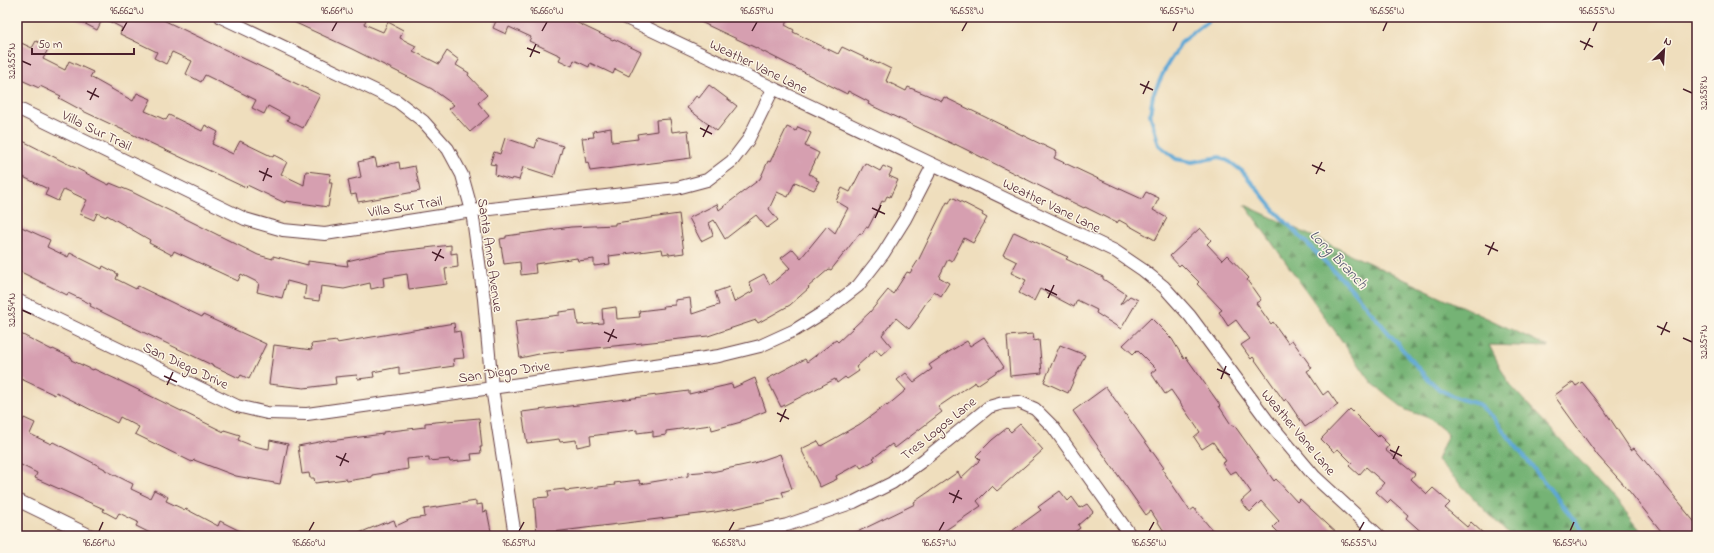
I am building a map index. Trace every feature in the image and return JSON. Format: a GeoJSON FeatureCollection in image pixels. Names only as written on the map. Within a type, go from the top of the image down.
{"type":"FeatureCollection","features":[{"type":"Feature","properties":{"kind":"street","name":"Santa Anna Avenue"},"geometry":{"type":"LineString","coordinates":[[222,17],[397,102],[423,121],[448,149],[462,176],[472,211],[484,299],[492,388],[515,536]]}},
{"type":"Feature","properties":{"kind":"street","name":"Weather Vane Lane"},"geometry":{"type":"LineString","coordinates":[[624,17],[1115,251],[1143,270],[1164,288],[1190,316],[1267,420],[1315,477],[1379,536]]}},
{"type":"Feature","properties":{"kind":"street","name":"Villa Sur Trail"},"geometry":{"type":"LineString","coordinates":[[17,108],[245,219],[283,230],[324,234],[472,211],[677,188],[707,180],[732,161],[748,140],[773,89]]}},
{"type":"Feature","properties":{"kind":"street","name":"San Diego Drive"},"geometry":{"type":"LineString","coordinates":[[17,300],[238,406],[267,413],[307,414],[719,356],[760,346],[795,330],[828,310],[858,286],[883,254],[905,219],[933,164]]}},
{"type":"Feature","properties":{"kind":"street","name":"Tres Logos Lane"},"geometry":{"type":"LineString","coordinates":[[734,536],[787,525],[854,502],[892,483],[920,463],[989,407],[1002,403],[1019,402],[1035,409],[1052,427],[1126,534]]}},
{"type":"Feature","properties":{"kind":"street"},"geometry":{"type":"LineString","coordinates":[[17,500],[91,536]]}},
{"type":"Feature","properties":{"kind":"green space"},"geometry":{"type":"Polygon","coordinates":[[[1245,205],[1549,347],[1489,345],[1509,384],[1612,495],[1645,536],[1510,536],[1437,460],[1448,434],[1429,418],[1406,410],[1372,383],[1245,205]]]}},
{"type":"Feature","properties":{"kind":"building"},"geometry":{"type":"Polygon","coordinates":[[[72,17],[157,17],[320,95],[303,128],[287,120],[289,117],[268,106],[264,114],[252,108],[256,100],[205,75],[201,82],[186,74],[192,61],[172,52],[166,64],[154,58],[157,52],[120,34],[122,28],[103,18],[97,30],[72,17]]]}},
{"type":"Feature","properties":{"kind":"building"},"geometry":{"type":"Polygon","coordinates":[[[283,17],[359,17],[366,20],[364,24],[383,32],[388,22],[403,30],[400,38],[416,46],[413,51],[439,64],[447,51],[459,60],[456,65],[469,73],[468,75],[487,95],[478,103],[489,116],[470,132],[449,109],[454,105],[432,89],[352,49],[283,17]]]}},
{"type":"Feature","properties":{"kind":"building"},"geometry":{"type":"Polygon","coordinates":[[[488,17],[565,17],[641,52],[629,76],[615,69],[613,74],[590,63],[589,67],[574,60],[572,66],[559,60],[561,56],[529,41],[531,37],[509,27],[506,34],[493,28],[496,21],[488,17]]]}},
{"type":"Feature","properties":{"kind":"building"},"geometry":{"type":"Polygon","coordinates":[[[690,17],[789,17],[785,25],[794,30],[793,32],[838,54],[842,47],[891,69],[886,81],[906,91],[908,87],[942,101],[944,97],[1057,152],[1054,158],[1107,183],[1142,199],[1146,192],[1159,198],[1153,210],[1167,218],[1155,240],[1119,220],[1117,223],[1085,207],[1084,208],[955,144],[868,104],[869,102],[848,91],[847,94],[754,47],[690,17]]]}},
{"type":"Feature","properties":{"kind":"building"},"geometry":{"type":"Polygon","coordinates":[[[17,41],[32,48],[36,41],[49,47],[43,59],[65,70],[69,61],[93,72],[90,77],[133,101],[137,93],[151,99],[145,111],[166,120],[169,115],[202,131],[205,125],[218,132],[212,144],[233,154],[240,141],[273,157],[274,155],[287,162],[281,174],[304,185],[306,171],[331,174],[329,183],[332,183],[328,207],[286,201],[285,203],[247,185],[246,188],[85,112],[59,98],[61,96],[40,86],[39,88],[17,78],[17,41]]]}},
{"type":"Feature","properties":{"kind":"building"},"geometry":{"type":"Polygon","coordinates":[[[709,85],[737,106],[717,131],[687,108],[696,96],[699,98],[709,85]]]}},
{"type":"Feature","properties":{"kind":"building"},"geometry":{"type":"Polygon","coordinates":[[[670,119],[672,132],[688,130],[691,158],[590,171],[588,162],[586,163],[582,138],[594,137],[593,131],[611,128],[612,142],[638,139],[637,134],[657,131],[656,120],[670,119]]]}},
{"type":"Feature","properties":{"kind":"building"},"geometry":{"type":"Polygon","coordinates":[[[787,127],[796,131],[798,127],[811,133],[805,146],[819,153],[809,174],[817,178],[816,180],[819,181],[814,190],[795,182],[788,197],[777,192],[769,209],[778,220],[767,228],[756,215],[725,239],[714,220],[709,223],[713,235],[701,241],[689,218],[717,204],[719,210],[760,179],[787,127]]]}},
{"type":"Feature","properties":{"kind":"building"},"geometry":{"type":"Polygon","coordinates":[[[17,138],[109,185],[110,183],[132,192],[258,255],[273,259],[273,256],[308,265],[308,261],[348,266],[347,261],[382,253],[451,245],[451,254],[457,253],[458,267],[445,269],[447,284],[409,289],[407,274],[383,278],[384,286],[371,289],[370,283],[344,289],[321,286],[319,301],[304,299],[306,286],[287,281],[282,298],[257,292],[259,283],[241,274],[238,281],[174,251],[172,255],[149,243],[150,240],[107,215],[106,217],[97,213],[94,220],[80,214],[87,200],[64,189],[58,201],[45,195],[48,189],[17,174],[17,138]]]}},
{"type":"Feature","properties":{"kind":"building"},"geometry":{"type":"Polygon","coordinates":[[[505,138],[535,148],[538,138],[563,146],[554,177],[523,167],[519,180],[512,178],[511,180],[495,175],[496,165],[490,164],[494,152],[500,154],[505,138]]]}},
{"type":"Feature","properties":{"kind":"building"},"geometry":{"type":"Polygon","coordinates":[[[375,158],[377,167],[399,162],[400,169],[415,166],[420,191],[358,202],[356,194],[351,195],[348,180],[361,177],[358,162],[375,158]]]}},
{"type":"Feature","properties":{"kind":"building"},"geometry":{"type":"Polygon","coordinates":[[[865,163],[880,171],[883,166],[892,170],[889,176],[898,180],[890,197],[887,196],[884,202],[882,201],[868,228],[866,227],[862,234],[860,233],[831,270],[829,269],[790,305],[758,323],[756,320],[708,336],[539,354],[520,358],[515,321],[559,315],[559,312],[576,310],[578,325],[603,323],[602,309],[616,307],[617,319],[640,317],[639,311],[664,308],[663,306],[675,305],[675,300],[690,298],[692,314],[719,305],[715,292],[729,287],[734,302],[753,291],[749,282],[764,274],[770,285],[790,268],[781,258],[793,249],[801,258],[827,226],[835,233],[848,208],[836,201],[842,188],[850,192],[865,163]]]}},
{"type":"Feature","properties":{"kind":"building"},"geometry":{"type":"Polygon","coordinates":[[[952,197],[983,213],[982,215],[987,218],[973,243],[964,238],[952,261],[948,259],[939,277],[949,283],[941,296],[934,291],[918,315],[919,316],[909,329],[896,318],[882,335],[891,346],[881,355],[876,349],[856,367],[859,371],[847,379],[845,377],[837,383],[835,379],[781,407],[767,379],[805,359],[807,362],[836,340],[838,342],[870,312],[888,290],[893,294],[907,272],[910,273],[919,259],[947,202],[949,203],[952,197]]]}},
{"type":"Feature","properties":{"kind":"building"},"geometry":{"type":"Polygon","coordinates":[[[679,214],[684,253],[669,255],[669,253],[663,254],[662,249],[609,256],[610,264],[594,266],[594,259],[578,261],[577,258],[535,264],[536,273],[521,275],[520,262],[504,264],[500,239],[506,238],[506,236],[571,227],[615,225],[615,223],[679,214]]]}},
{"type":"Feature","properties":{"kind":"building"},"geometry":{"type":"Polygon","coordinates":[[[17,225],[50,240],[47,247],[68,257],[70,253],[102,269],[103,266],[118,274],[116,279],[136,289],[138,286],[202,317],[203,315],[266,344],[249,379],[241,375],[239,378],[90,306],[91,304],[68,293],[67,295],[17,270],[17,225]]]}},
{"type":"Feature","properties":{"kind":"building"},"geometry":{"type":"Polygon","coordinates":[[[1200,228],[1211,240],[1207,244],[1222,260],[1227,255],[1249,278],[1247,280],[1261,300],[1256,303],[1271,324],[1273,322],[1288,343],[1292,340],[1312,368],[1307,371],[1323,395],[1328,391],[1338,405],[1305,427],[1286,399],[1284,401],[1253,357],[1251,359],[1241,345],[1250,339],[1236,320],[1228,326],[1219,312],[1222,310],[1197,284],[1199,282],[1181,264],[1179,266],[1170,256],[1200,228]]]}},
{"type":"Feature","properties":{"kind":"building"},"geometry":{"type":"Polygon","coordinates":[[[1014,232],[1068,257],[1066,259],[1103,277],[1103,279],[1126,294],[1120,305],[1130,296],[1138,300],[1121,329],[1096,313],[1097,310],[1077,300],[1074,307],[1040,289],[1034,301],[1019,293],[1026,280],[1011,273],[1017,262],[1003,255],[1014,232]]]}},
{"type":"Feature","properties":{"kind":"building"},"geometry":{"type":"Polygon","coordinates":[[[1151,318],[1172,339],[1184,359],[1186,357],[1220,405],[1219,406],[1232,426],[1234,425],[1274,481],[1276,479],[1297,502],[1300,499],[1340,536],[1282,536],[1273,527],[1279,521],[1261,501],[1250,512],[1241,501],[1251,492],[1236,471],[1230,474],[1222,463],[1226,461],[1213,442],[1202,449],[1194,437],[1200,432],[1171,390],[1165,394],[1151,373],[1156,369],[1137,350],[1133,354],[1123,345],[1151,318]]]}},
{"type":"Feature","properties":{"kind":"building"},"geometry":{"type":"Polygon","coordinates":[[[454,323],[455,332],[460,331],[464,358],[453,359],[454,366],[399,374],[399,367],[373,372],[374,377],[358,379],[357,375],[335,377],[336,384],[304,388],[269,384],[274,345],[312,350],[311,344],[337,341],[337,343],[454,323]]]}},
{"type":"Feature","properties":{"kind":"building"},"geometry":{"type":"Polygon","coordinates":[[[17,332],[52,350],[53,349],[72,358],[71,360],[120,381],[224,432],[224,430],[240,435],[238,440],[253,446],[269,449],[270,440],[288,444],[280,484],[236,476],[194,460],[192,462],[135,434],[139,427],[120,417],[117,423],[56,392],[55,395],[17,377],[17,332]]]}},
{"type":"Feature","properties":{"kind":"building"},"geometry":{"type":"Polygon","coordinates":[[[1033,334],[1034,341],[1039,340],[1042,373],[1010,376],[1007,336],[1033,334]]]}},
{"type":"Feature","properties":{"kind":"building"},"geometry":{"type":"Polygon","coordinates":[[[984,337],[1004,367],[977,385],[975,382],[938,407],[942,412],[895,448],[892,444],[873,458],[875,460],[861,468],[858,464],[836,476],[837,479],[820,487],[801,449],[818,441],[821,446],[860,424],[886,405],[887,406],[906,390],[897,380],[906,373],[914,382],[932,369],[929,365],[947,353],[967,341],[970,346],[984,337]]]}},
{"type":"Feature","properties":{"kind":"building"},"geometry":{"type":"Polygon","coordinates":[[[1060,345],[1085,355],[1068,393],[1044,382],[1060,345]]]}},
{"type":"Feature","properties":{"kind":"building"},"geometry":{"type":"Polygon","coordinates":[[[755,378],[766,411],[741,422],[712,430],[711,425],[666,431],[666,435],[653,437],[653,431],[637,433],[637,430],[590,436],[591,444],[577,447],[576,440],[560,442],[559,439],[527,443],[522,412],[689,391],[689,394],[732,384],[733,388],[755,378]]]}},
{"type":"Feature","properties":{"kind":"building"},"geometry":{"type":"Polygon","coordinates":[[[1573,382],[1576,386],[1582,382],[1603,408],[1631,450],[1634,448],[1684,508],[1697,525],[1697,531],[1691,536],[1665,536],[1625,486],[1598,456],[1556,398],[1555,395],[1573,382]]]}},
{"type":"Feature","properties":{"kind":"building"},"geometry":{"type":"Polygon","coordinates":[[[1106,387],[1164,468],[1162,469],[1190,511],[1194,508],[1217,536],[1167,536],[1151,511],[1146,515],[1073,411],[1106,387]]]}},
{"type":"Feature","properties":{"kind":"building"},"geometry":{"type":"Polygon","coordinates":[[[1350,409],[1378,437],[1379,435],[1389,445],[1385,450],[1415,474],[1411,479],[1427,494],[1433,488],[1450,503],[1445,508],[1467,527],[1471,522],[1486,536],[1426,536],[1406,518],[1408,515],[1391,500],[1388,503],[1376,492],[1384,483],[1366,467],[1359,475],[1349,466],[1352,463],[1338,449],[1334,452],[1321,439],[1350,409]]]}},
{"type":"Feature","properties":{"kind":"building"},"geometry":{"type":"Polygon","coordinates":[[[24,418],[35,423],[30,434],[51,444],[53,442],[133,484],[131,489],[150,498],[154,490],[168,497],[166,501],[185,510],[186,509],[218,526],[220,521],[250,536],[156,536],[136,526],[138,522],[119,513],[116,518],[103,511],[104,509],[35,478],[37,473],[17,463],[17,432],[24,418]]]}},
{"type":"Feature","properties":{"kind":"building"},"geometry":{"type":"Polygon","coordinates":[[[479,418],[482,447],[480,447],[481,453],[471,454],[472,460],[450,462],[449,459],[429,461],[429,457],[407,459],[408,469],[347,481],[346,479],[315,483],[314,478],[310,478],[309,473],[302,474],[298,446],[329,440],[383,434],[383,432],[425,427],[425,423],[479,418]]]}},
{"type":"Feature","properties":{"kind":"building"},"geometry":{"type":"Polygon","coordinates":[[[1020,424],[1043,450],[997,491],[992,486],[977,501],[981,506],[937,536],[849,536],[915,504],[914,502],[958,472],[961,478],[980,460],[976,456],[992,440],[1007,428],[1011,432],[1020,424]]]}},
{"type":"Feature","properties":{"kind":"building"},"geometry":{"type":"Polygon","coordinates":[[[780,454],[792,489],[782,492],[784,497],[715,512],[537,534],[534,498],[549,497],[548,491],[565,489],[565,491],[615,485],[614,483],[639,480],[640,484],[688,476],[688,473],[712,472],[754,463],[780,454]]]}},
{"type":"Feature","properties":{"kind":"building"},"geometry":{"type":"Polygon","coordinates":[[[1060,491],[1068,501],[1072,497],[1080,508],[1087,504],[1093,512],[1078,525],[1080,528],[1069,536],[1005,536],[1041,510],[1038,507],[1060,491]]]}},
{"type":"Feature","properties":{"kind":"building"},"geometry":{"type":"Polygon","coordinates":[[[476,501],[476,505],[482,504],[483,512],[487,511],[492,536],[352,536],[386,522],[394,520],[396,526],[411,519],[425,517],[424,509],[476,501]]]}},
{"type":"Feature","properties":{"kind":"waterway","name":"Long Branch"},"geometry":{"type":"LineString","coordinates":[[1213,17],[1182,41],[1166,67],[1153,95],[1150,114],[1159,145],[1176,159],[1192,162],[1220,157],[1242,171],[1276,212],[1349,286],[1425,376],[1440,390],[1460,399],[1478,404],[1492,416],[1587,536]]}}]}
